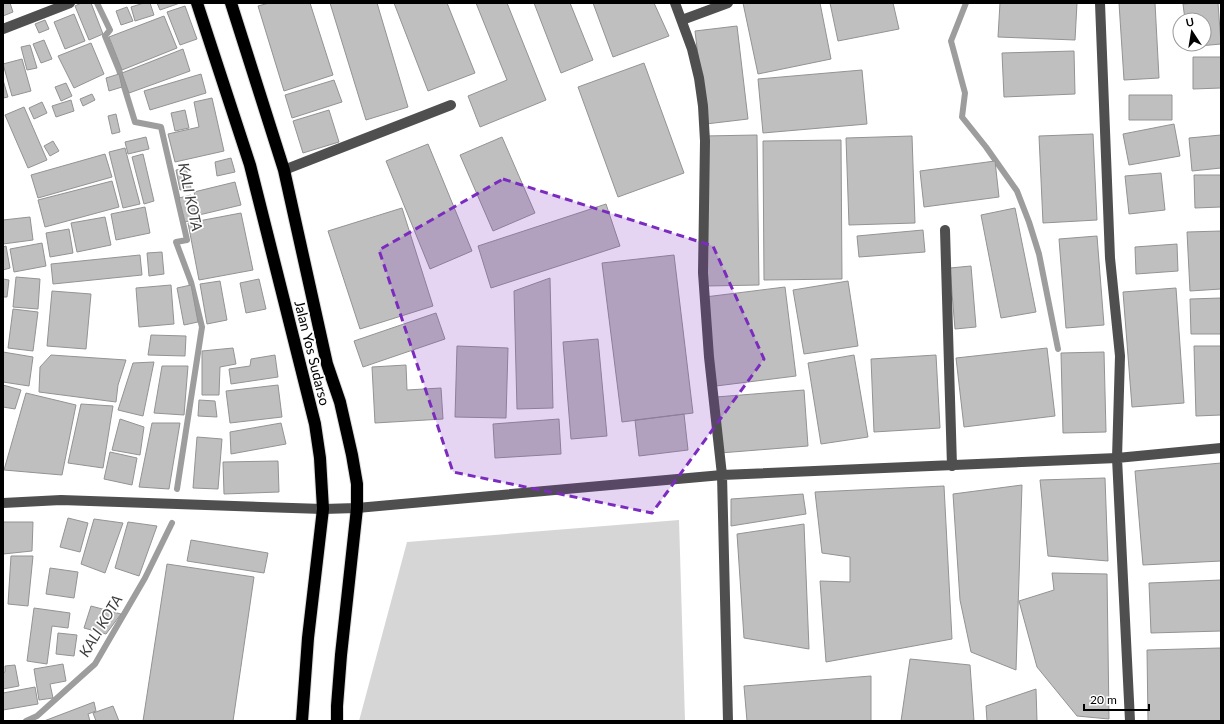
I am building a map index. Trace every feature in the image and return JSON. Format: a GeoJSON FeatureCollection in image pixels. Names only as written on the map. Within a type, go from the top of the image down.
{"type":"FeatureCollection","features":[{"type":"Feature","properties":{"kind":"highway","name":"Jalan Yos Sudarso"},"geometry":{"type":"LineString","coordinates":[[197,3],[250,165],[314,424],[320,458],[323,509],[308,638],[302,721]]}},
{"type":"Feature","properties":{"kind":"highway","name":"Jalan Yos Sudarso"},"geometry":{"type":"LineString","coordinates":[[232,3],[284,170],[327,364],[340,402],[357,484],[357,508],[341,663],[337,721]]}},
{"type":"Feature","properties":{"kind":"street"},"geometry":{"type":"LineString","coordinates":[[3,29],[70,3]]}},
{"type":"Feature","properties":{"kind":"street"},"geometry":{"type":"LineString","coordinates":[[675,3],[692,48],[699,78],[703,106],[705,141],[703,273],[709,357],[722,475],[728,721]]}},
{"type":"Feature","properties":{"kind":"street"},"geometry":{"type":"LineString","coordinates":[[682,20],[728,3]]}},
{"type":"Feature","properties":{"kind":"street"},"geometry":{"type":"LineString","coordinates":[[1100,3],[1104,73],[1110,258],[1120,356],[1117,458],[1130,721]]}},
{"type":"Feature","properties":{"kind":"street"},"geometry":{"type":"LineString","coordinates":[[284,170],[451,106]]}},
{"type":"Feature","properties":{"kind":"street"},"geometry":{"type":"LineString","coordinates":[[945,230],[952,466]]}},
{"type":"Feature","properties":{"kind":"street"},"geometry":{"type":"LineString","coordinates":[[3,503],[62,500],[323,509],[357,508],[722,475],[1117,458],[1221,448]]}},
{"type":"Feature","properties":{"kind":"highlighted area"},"geometry":{"type":"Polygon","coordinates":[[[503,179],[713,246],[764,359],[652,513],[453,472],[379,250],[503,179]]]}},
{"type":"Feature","properties":{"kind":"shaded area"},"geometry":{"type":"Polygon","coordinates":[[[679,520],[685,721],[359,721],[407,542],[679,520]]]}},
{"type":"Feature","properties":{"kind":"building"},"geometry":{"type":"Polygon","coordinates":[[[3,3],[10,3],[13,12],[3,16],[3,3]]]}},
{"type":"Feature","properties":{"kind":"building"},"geometry":{"type":"Polygon","coordinates":[[[81,3],[91,3],[103,34],[89,40],[75,6],[81,3]]]}},
{"type":"Feature","properties":{"kind":"building"},"geometry":{"type":"Polygon","coordinates":[[[144,3],[150,3],[154,15],[135,21],[131,7],[144,3]]]}},
{"type":"Feature","properties":{"kind":"building"},"geometry":{"type":"Polygon","coordinates":[[[157,3],[180,3],[160,10],[157,3]]]}},
{"type":"Feature","properties":{"kind":"building"},"geometry":{"type":"Polygon","coordinates":[[[269,3],[310,3],[333,75],[284,91],[258,6],[269,3]]]}},
{"type":"Feature","properties":{"kind":"building"},"geometry":{"type":"Polygon","coordinates":[[[330,3],[377,3],[408,107],[366,120],[330,3]]]}},
{"type":"Feature","properties":{"kind":"building"},"geometry":{"type":"Polygon","coordinates":[[[394,3],[447,3],[475,73],[428,91],[394,3]]]}},
{"type":"Feature","properties":{"kind":"building"},"geometry":{"type":"Polygon","coordinates":[[[476,3],[507,3],[546,100],[480,127],[468,96],[507,80],[476,3]]]}},
{"type":"Feature","properties":{"kind":"building"},"geometry":{"type":"Polygon","coordinates":[[[534,3],[570,3],[593,60],[561,73],[534,3]]]}},
{"type":"Feature","properties":{"kind":"building"},"geometry":{"type":"Polygon","coordinates":[[[593,3],[654,3],[669,36],[613,57],[593,3]]]}},
{"type":"Feature","properties":{"kind":"building"},"geometry":{"type":"Polygon","coordinates":[[[743,3],[820,3],[831,59],[758,74],[743,3]]]}},
{"type":"Feature","properties":{"kind":"building"},"geometry":{"type":"Polygon","coordinates":[[[830,3],[893,3],[899,29],[838,41],[830,3]]]}},
{"type":"Feature","properties":{"kind":"building"},"geometry":{"type":"Polygon","coordinates":[[[1000,3],[1077,3],[1075,40],[998,37],[1000,3]]]}},
{"type":"Feature","properties":{"kind":"building"},"geometry":{"type":"Polygon","coordinates":[[[1119,3],[1155,3],[1159,78],[1124,80],[1119,3]]]}},
{"type":"Feature","properties":{"kind":"building"},"geometry":{"type":"Polygon","coordinates":[[[1218,3],[1221,44],[1212,45],[1212,12],[1184,12],[1183,4],[1218,3]]]}},
{"type":"Feature","properties":{"kind":"building"},"geometry":{"type":"Polygon","coordinates":[[[185,6],[197,39],[180,45],[167,12],[185,6]]]}},
{"type":"Feature","properties":{"kind":"building"},"geometry":{"type":"Polygon","coordinates":[[[127,7],[133,21],[121,25],[116,11],[127,7]]]}},
{"type":"Feature","properties":{"kind":"building"},"geometry":{"type":"Polygon","coordinates":[[[74,14],[85,41],[65,49],[54,22],[74,14]]]}},
{"type":"Feature","properties":{"kind":"building"},"geometry":{"type":"Polygon","coordinates":[[[164,16],[177,48],[122,70],[109,37],[164,16]]]}},
{"type":"Feature","properties":{"kind":"building"},"geometry":{"type":"Polygon","coordinates":[[[45,20],[49,29],[39,33],[35,24],[45,20]]]}},
{"type":"Feature","properties":{"kind":"building"},"geometry":{"type":"Polygon","coordinates":[[[737,26],[748,119],[706,124],[695,31],[737,26]]]}},
{"type":"Feature","properties":{"kind":"building"},"geometry":{"type":"Polygon","coordinates":[[[44,40],[52,59],[41,63],[33,44],[44,40]]]}},
{"type":"Feature","properties":{"kind":"building"},"geometry":{"type":"Polygon","coordinates":[[[91,43],[104,74],[74,88],[58,56],[91,43]]]}},
{"type":"Feature","properties":{"kind":"building"},"geometry":{"type":"Polygon","coordinates":[[[30,45],[37,68],[27,70],[21,47],[30,45]]]}},
{"type":"Feature","properties":{"kind":"building"},"geometry":{"type":"Polygon","coordinates":[[[183,49],[190,71],[129,93],[122,73],[183,49]]]}},
{"type":"Feature","properties":{"kind":"building"},"geometry":{"type":"Polygon","coordinates":[[[1074,51],[1075,94],[1004,97],[1002,53],[1074,51]]]}},
{"type":"Feature","properties":{"kind":"building"},"geometry":{"type":"Polygon","coordinates":[[[1193,57],[1221,57],[1221,88],[1193,89],[1193,57]]]}},
{"type":"Feature","properties":{"kind":"building"},"geometry":{"type":"Polygon","coordinates":[[[22,59],[31,91],[12,96],[3,64],[22,59]]]}},
{"type":"Feature","properties":{"kind":"building"},"geometry":{"type":"Polygon","coordinates":[[[644,63],[684,173],[618,197],[578,87],[644,63]]]}},
{"type":"Feature","properties":{"kind":"building"},"geometry":{"type":"Polygon","coordinates":[[[862,70],[867,124],[763,133],[758,79],[862,70]]]}},
{"type":"Feature","properties":{"kind":"building"},"geometry":{"type":"Polygon","coordinates":[[[119,74],[122,87],[109,91],[106,78],[119,74]]]}},
{"type":"Feature","properties":{"kind":"building"},"geometry":{"type":"Polygon","coordinates":[[[201,74],[206,93],[150,110],[144,91],[201,74]]]}},
{"type":"Feature","properties":{"kind":"building"},"geometry":{"type":"Polygon","coordinates":[[[3,80],[8,97],[3,98],[3,80]]]}},
{"type":"Feature","properties":{"kind":"building"},"geometry":{"type":"Polygon","coordinates":[[[334,80],[342,102],[292,118],[285,95],[334,80]]]}},
{"type":"Feature","properties":{"kind":"building"},"geometry":{"type":"Polygon","coordinates":[[[66,83],[72,96],[61,101],[55,87],[66,83]]]}},
{"type":"Feature","properties":{"kind":"building"},"geometry":{"type":"Polygon","coordinates":[[[92,94],[95,100],[83,106],[80,99],[92,94]]]}},
{"type":"Feature","properties":{"kind":"building"},"geometry":{"type":"Polygon","coordinates":[[[1129,95],[1172,95],[1172,120],[1129,120],[1129,95]]]}},
{"type":"Feature","properties":{"kind":"building"},"geometry":{"type":"Polygon","coordinates":[[[212,98],[224,151],[175,162],[168,134],[199,127],[194,102],[212,98]]]}},
{"type":"Feature","properties":{"kind":"building"},"geometry":{"type":"Polygon","coordinates":[[[71,100],[74,111],[56,117],[52,106],[71,100]]]}},
{"type":"Feature","properties":{"kind":"building"},"geometry":{"type":"Polygon","coordinates":[[[42,102],[47,113],[34,119],[29,108],[42,102]]]}},
{"type":"Feature","properties":{"kind":"building"},"geometry":{"type":"Polygon","coordinates":[[[24,107],[47,160],[28,168],[5,115],[24,107]]]}},
{"type":"Feature","properties":{"kind":"building"},"geometry":{"type":"Polygon","coordinates":[[[185,110],[189,128],[175,131],[171,113],[185,110]]]}},
{"type":"Feature","properties":{"kind":"building"},"geometry":{"type":"Polygon","coordinates":[[[329,110],[339,142],[303,153],[293,121],[329,110]]]}},
{"type":"Feature","properties":{"kind":"building"},"geometry":{"type":"Polygon","coordinates":[[[116,114],[120,132],[112,134],[108,116],[116,114]]]}},
{"type":"Feature","properties":{"kind":"building"},"geometry":{"type":"Polygon","coordinates":[[[1174,124],[1180,156],[1129,165],[1123,134],[1174,124]]]}},
{"type":"Feature","properties":{"kind":"building"},"geometry":{"type":"Polygon","coordinates":[[[1093,134],[1097,220],[1043,223],[1039,136],[1093,134]]]}},
{"type":"Feature","properties":{"kind":"building"},"geometry":{"type":"Polygon","coordinates":[[[757,135],[759,285],[706,286],[704,136],[757,135]]]}},
{"type":"Feature","properties":{"kind":"building"},"geometry":{"type":"Polygon","coordinates":[[[1221,135],[1221,168],[1192,171],[1189,138],[1221,135]]]}},
{"type":"Feature","properties":{"kind":"building"},"geometry":{"type":"Polygon","coordinates":[[[912,136],[915,223],[849,225],[846,138],[912,136]]]}},
{"type":"Feature","properties":{"kind":"building"},"geometry":{"type":"Polygon","coordinates":[[[146,137],[149,149],[128,154],[125,142],[146,137]]]}},
{"type":"Feature","properties":{"kind":"building"},"geometry":{"type":"Polygon","coordinates":[[[502,137],[535,213],[493,231],[460,155],[502,137]]]}},
{"type":"Feature","properties":{"kind":"building"},"geometry":{"type":"Polygon","coordinates":[[[841,140],[842,279],[764,280],[763,141],[841,140]]]}},
{"type":"Feature","properties":{"kind":"building"},"geometry":{"type":"Polygon","coordinates":[[[53,141],[59,151],[50,156],[44,146],[53,141]]]}},
{"type":"Feature","properties":{"kind":"building"},"geometry":{"type":"Polygon","coordinates":[[[428,144],[472,251],[430,269],[386,161],[428,144]]]}},
{"type":"Feature","properties":{"kind":"building"},"geometry":{"type":"Polygon","coordinates":[[[125,148],[140,204],[123,208],[109,152],[125,148]]]}},
{"type":"Feature","properties":{"kind":"building"},"geometry":{"type":"Polygon","coordinates":[[[105,154],[112,177],[38,198],[31,175],[105,154]]]}},
{"type":"Feature","properties":{"kind":"building"},"geometry":{"type":"Polygon","coordinates":[[[143,154],[154,201],[144,204],[132,157],[143,154]]]}},
{"type":"Feature","properties":{"kind":"building"},"geometry":{"type":"Polygon","coordinates":[[[231,158],[235,172],[217,176],[215,162],[231,158]]]}},
{"type":"Feature","properties":{"kind":"building"},"geometry":{"type":"Polygon","coordinates":[[[995,161],[999,197],[924,207],[920,171],[995,161]]]}},
{"type":"Feature","properties":{"kind":"building"},"geometry":{"type":"Polygon","coordinates":[[[186,168],[191,188],[180,190],[176,170],[186,168]]]}},
{"type":"Feature","properties":{"kind":"building"},"geometry":{"type":"Polygon","coordinates":[[[1161,173],[1165,210],[1129,214],[1125,176],[1161,173]]]}},
{"type":"Feature","properties":{"kind":"building"},"geometry":{"type":"Polygon","coordinates":[[[1194,175],[1221,175],[1221,207],[1195,208],[1194,175]]]}},
{"type":"Feature","properties":{"kind":"building"},"geometry":{"type":"Polygon","coordinates":[[[112,181],[119,207],[45,227],[38,200],[112,181]]]}},
{"type":"Feature","properties":{"kind":"building"},"geometry":{"type":"Polygon","coordinates":[[[235,182],[241,205],[199,215],[194,192],[235,182]]]}},
{"type":"Feature","properties":{"kind":"building"},"geometry":{"type":"Polygon","coordinates":[[[191,195],[197,219],[185,222],[179,198],[191,195]]]}},
{"type":"Feature","properties":{"kind":"building"},"geometry":{"type":"Polygon","coordinates":[[[606,204],[620,246],[491,288],[478,246],[606,204]]]}},
{"type":"Feature","properties":{"kind":"building"},"geometry":{"type":"Polygon","coordinates":[[[145,207],[150,233],[116,240],[111,214],[145,207]]]}},
{"type":"Feature","properties":{"kind":"building"},"geometry":{"type":"Polygon","coordinates":[[[402,208],[433,306],[360,329],[328,231],[402,208]]]}},
{"type":"Feature","properties":{"kind":"building"},"geometry":{"type":"Polygon","coordinates":[[[1015,208],[1036,312],[1001,318],[981,215],[1015,208]]]}},
{"type":"Feature","properties":{"kind":"building"},"geometry":{"type":"Polygon","coordinates":[[[241,213],[253,270],[199,280],[188,223],[241,213]]]}},
{"type":"Feature","properties":{"kind":"building"},"geometry":{"type":"Polygon","coordinates":[[[30,217],[33,240],[3,244],[3,220],[30,217]]]}},
{"type":"Feature","properties":{"kind":"building"},"geometry":{"type":"Polygon","coordinates":[[[105,217],[111,245],[77,252],[71,223],[105,217]]]}},
{"type":"Feature","properties":{"kind":"building"},"geometry":{"type":"Polygon","coordinates":[[[69,229],[73,253],[50,257],[46,233],[69,229]]]}},
{"type":"Feature","properties":{"kind":"building"},"geometry":{"type":"Polygon","coordinates":[[[923,230],[925,252],[859,257],[857,236],[923,230]]]}},
{"type":"Feature","properties":{"kind":"building"},"geometry":{"type":"Polygon","coordinates":[[[1221,231],[1221,289],[1190,291],[1187,232],[1221,231]]]}},
{"type":"Feature","properties":{"kind":"building"},"geometry":{"type":"Polygon","coordinates":[[[1097,236],[1104,325],[1066,328],[1059,239],[1097,236]]]}},
{"type":"Feature","properties":{"kind":"building"},"geometry":{"type":"Polygon","coordinates":[[[42,243],[46,266],[14,272],[10,249],[42,243]]]}},
{"type":"Feature","properties":{"kind":"building"},"geometry":{"type":"Polygon","coordinates":[[[1177,244],[1178,271],[1136,274],[1135,247],[1177,244]]]}},
{"type":"Feature","properties":{"kind":"building"},"geometry":{"type":"Polygon","coordinates":[[[6,246],[10,268],[3,270],[3,247],[6,246]]]}},
{"type":"Feature","properties":{"kind":"building"},"geometry":{"type":"Polygon","coordinates":[[[162,252],[164,274],[149,276],[147,253],[162,252]]]}},
{"type":"Feature","properties":{"kind":"building"},"geometry":{"type":"Polygon","coordinates":[[[140,255],[142,275],[53,284],[51,264],[140,255]]]}},
{"type":"Feature","properties":{"kind":"building"},"geometry":{"type":"Polygon","coordinates":[[[674,255],[693,413],[622,422],[602,263],[674,255]]]}},
{"type":"Feature","properties":{"kind":"building"},"geometry":{"type":"Polygon","coordinates":[[[971,266],[976,327],[955,329],[950,268],[971,266]]]}},
{"type":"Feature","properties":{"kind":"building"},"geometry":{"type":"Polygon","coordinates":[[[16,277],[40,279],[38,309],[13,307],[16,277]]]}},
{"type":"Feature","properties":{"kind":"building"},"geometry":{"type":"Polygon","coordinates":[[[550,278],[553,408],[517,409],[514,291],[550,278]]]}},
{"type":"Feature","properties":{"kind":"building"},"geometry":{"type":"Polygon","coordinates":[[[3,279],[9,280],[7,297],[3,297],[3,279]]]}},
{"type":"Feature","properties":{"kind":"building"},"geometry":{"type":"Polygon","coordinates":[[[259,279],[266,309],[246,313],[240,283],[259,279]]]}},
{"type":"Feature","properties":{"kind":"building"},"geometry":{"type":"Polygon","coordinates":[[[220,281],[227,320],[207,324],[200,284],[220,281]]]}},
{"type":"Feature","properties":{"kind":"building"},"geometry":{"type":"Polygon","coordinates":[[[848,281],[858,346],[804,354],[793,290],[848,281]]]}},
{"type":"Feature","properties":{"kind":"building"},"geometry":{"type":"Polygon","coordinates":[[[171,285],[174,324],[139,327],[136,288],[171,285]]]}},
{"type":"Feature","properties":{"kind":"building"},"geometry":{"type":"Polygon","coordinates":[[[191,285],[198,322],[184,325],[177,288],[191,285]]]}},
{"type":"Feature","properties":{"kind":"building"},"geometry":{"type":"Polygon","coordinates":[[[785,287],[796,376],[716,386],[705,297],[785,287]]]}},
{"type":"Feature","properties":{"kind":"building"},"geometry":{"type":"Polygon","coordinates":[[[1176,288],[1184,403],[1132,407],[1123,292],[1176,288]]]}},
{"type":"Feature","properties":{"kind":"building"},"geometry":{"type":"Polygon","coordinates":[[[52,291],[91,294],[86,349],[47,346],[52,291]]]}},
{"type":"Feature","properties":{"kind":"building"},"geometry":{"type":"Polygon","coordinates":[[[1221,298],[1221,334],[1191,334],[1190,299],[1221,298]]]}},
{"type":"Feature","properties":{"kind":"building"},"geometry":{"type":"Polygon","coordinates":[[[13,309],[38,312],[33,351],[8,348],[13,309]]]}},
{"type":"Feature","properties":{"kind":"building"},"geometry":{"type":"Polygon","coordinates":[[[436,313],[445,339],[363,367],[354,341],[436,313]]]}},
{"type":"Feature","properties":{"kind":"building"},"geometry":{"type":"Polygon","coordinates":[[[151,335],[186,336],[185,356],[148,355],[151,335]]]}},
{"type":"Feature","properties":{"kind":"building"},"geometry":{"type":"Polygon","coordinates":[[[598,339],[607,436],[571,439],[563,342],[598,339]]]}},
{"type":"Feature","properties":{"kind":"building"},"geometry":{"type":"Polygon","coordinates":[[[457,346],[508,348],[506,418],[455,417],[457,346]]]}},
{"type":"Feature","properties":{"kind":"building"},"geometry":{"type":"Polygon","coordinates":[[[1194,346],[1221,346],[1221,415],[1196,416],[1194,346]]]}},
{"type":"Feature","properties":{"kind":"building"},"geometry":{"type":"Polygon","coordinates":[[[233,348],[236,364],[220,367],[219,395],[202,395],[202,351],[233,348]]]}},
{"type":"Feature","properties":{"kind":"building"},"geometry":{"type":"Polygon","coordinates":[[[1047,348],[1055,416],[964,427],[956,358],[1047,348]]]}},
{"type":"Feature","properties":{"kind":"building"},"geometry":{"type":"Polygon","coordinates":[[[3,352],[33,357],[29,386],[3,382],[3,352]]]}},
{"type":"Feature","properties":{"kind":"building"},"geometry":{"type":"Polygon","coordinates":[[[1104,352],[1106,432],[1063,433],[1061,353],[1104,352]]]}},
{"type":"Feature","properties":{"kind":"building"},"geometry":{"type":"Polygon","coordinates":[[[51,355],[126,360],[118,385],[116,402],[39,392],[40,367],[51,355]]]}},
{"type":"Feature","properties":{"kind":"building"},"geometry":{"type":"Polygon","coordinates":[[[275,355],[278,377],[231,384],[229,369],[250,366],[251,359],[275,355]]]}},
{"type":"Feature","properties":{"kind":"building"},"geometry":{"type":"Polygon","coordinates":[[[854,355],[868,437],[821,444],[808,363],[854,355]]]}},
{"type":"Feature","properties":{"kind":"building"},"geometry":{"type":"Polygon","coordinates":[[[936,355],[940,428],[874,432],[871,359],[936,355]]]}},
{"type":"Feature","properties":{"kind":"building"},"geometry":{"type":"Polygon","coordinates":[[[154,362],[143,416],[118,410],[133,363],[154,362]]]}},
{"type":"Feature","properties":{"kind":"building"},"geometry":{"type":"Polygon","coordinates":[[[406,365],[407,390],[441,388],[443,419],[375,423],[372,367],[406,365]]]}},
{"type":"Feature","properties":{"kind":"building"},"geometry":{"type":"Polygon","coordinates":[[[162,366],[188,366],[184,415],[154,413],[162,366]]]}},
{"type":"Feature","properties":{"kind":"building"},"geometry":{"type":"Polygon","coordinates":[[[3,385],[21,390],[15,409],[3,407],[3,385]]]}},
{"type":"Feature","properties":{"kind":"building"},"geometry":{"type":"Polygon","coordinates":[[[278,385],[282,417],[230,423],[226,391],[278,385]]]}},
{"type":"Feature","properties":{"kind":"building"},"geometry":{"type":"Polygon","coordinates":[[[804,390],[808,446],[720,453],[716,397],[804,390]]]}},
{"type":"Feature","properties":{"kind":"building"},"geometry":{"type":"Polygon","coordinates":[[[26,393],[76,405],[62,475],[4,470],[26,393]]]}},
{"type":"Feature","properties":{"kind":"building"},"geometry":{"type":"Polygon","coordinates":[[[199,400],[215,401],[217,417],[198,416],[199,400]]]}},
{"type":"Feature","properties":{"kind":"building"},"geometry":{"type":"Polygon","coordinates":[[[81,404],[113,406],[103,468],[68,463],[81,404]]]}},
{"type":"Feature","properties":{"kind":"building"},"geometry":{"type":"Polygon","coordinates":[[[684,414],[688,450],[639,456],[635,420],[684,414]]]}},
{"type":"Feature","properties":{"kind":"building"},"geometry":{"type":"Polygon","coordinates":[[[120,419],[144,427],[140,455],[112,450],[120,419]]]}},
{"type":"Feature","properties":{"kind":"building"},"geometry":{"type":"Polygon","coordinates":[[[559,419],[561,454],[495,458],[493,424],[559,419]]]}},
{"type":"Feature","properties":{"kind":"building"},"geometry":{"type":"Polygon","coordinates":[[[152,423],[180,423],[169,489],[139,487],[152,423]]]}},
{"type":"Feature","properties":{"kind":"building"},"geometry":{"type":"Polygon","coordinates":[[[281,423],[286,444],[231,454],[230,432],[281,423]]]}},
{"type":"Feature","properties":{"kind":"building"},"geometry":{"type":"Polygon","coordinates":[[[197,437],[222,439],[218,489],[193,488],[197,437]]]}},
{"type":"Feature","properties":{"kind":"building"},"geometry":{"type":"Polygon","coordinates":[[[110,452],[137,458],[132,485],[104,479],[110,452]]]}},
{"type":"Feature","properties":{"kind":"building"},"geometry":{"type":"Polygon","coordinates":[[[278,461],[279,492],[224,494],[223,462],[278,461]]]}},
{"type":"Feature","properties":{"kind":"building"},"geometry":{"type":"Polygon","coordinates":[[[1221,463],[1221,561],[1143,565],[1135,471],[1221,463]]]}},
{"type":"Feature","properties":{"kind":"building"},"geometry":{"type":"Polygon","coordinates":[[[1105,478],[1108,561],[1048,556],[1040,480],[1105,478]]]}},
{"type":"Feature","properties":{"kind":"building"},"geometry":{"type":"Polygon","coordinates":[[[1022,485],[1016,670],[971,652],[960,600],[953,494],[1022,485]]]}},
{"type":"Feature","properties":{"kind":"building"},"geometry":{"type":"Polygon","coordinates":[[[944,486],[952,639],[826,662],[820,581],[850,582],[850,557],[822,553],[815,492],[944,486]]]}},
{"type":"Feature","properties":{"kind":"building"},"geometry":{"type":"Polygon","coordinates":[[[803,494],[806,514],[731,526],[731,499],[803,494]]]}},
{"type":"Feature","properties":{"kind":"building"},"geometry":{"type":"Polygon","coordinates":[[[68,518],[88,523],[80,552],[60,547],[68,518]]]}},
{"type":"Feature","properties":{"kind":"building"},"geometry":{"type":"Polygon","coordinates":[[[94,519],[123,523],[105,573],[81,564],[94,519]]]}},
{"type":"Feature","properties":{"kind":"building"},"geometry":{"type":"Polygon","coordinates":[[[3,522],[33,522],[32,551],[3,554],[3,522]]]}},
{"type":"Feature","properties":{"kind":"building"},"geometry":{"type":"Polygon","coordinates":[[[128,522],[157,526],[139,576],[115,568],[128,522]]]}},
{"type":"Feature","properties":{"kind":"building"},"geometry":{"type":"Polygon","coordinates":[[[804,524],[809,649],[744,638],[737,534],[804,524]]]}},
{"type":"Feature","properties":{"kind":"building"},"geometry":{"type":"Polygon","coordinates":[[[191,540],[268,553],[264,573],[187,561],[191,540]]]}},
{"type":"Feature","properties":{"kind":"building"},"geometry":{"type":"Polygon","coordinates":[[[11,556],[33,556],[28,606],[8,604],[11,556]]]}},
{"type":"Feature","properties":{"kind":"building"},"geometry":{"type":"Polygon","coordinates":[[[167,564],[254,577],[233,721],[143,721],[167,564]]]}},
{"type":"Feature","properties":{"kind":"building"},"geometry":{"type":"Polygon","coordinates":[[[50,568],[78,572],[74,598],[46,594],[50,568]]]}},
{"type":"Feature","properties":{"kind":"building"},"geometry":{"type":"Polygon","coordinates":[[[1052,573],[1107,574],[1109,719],[1077,716],[1037,667],[1019,601],[1054,590],[1052,573]]]}},
{"type":"Feature","properties":{"kind":"building"},"geometry":{"type":"Polygon","coordinates":[[[1221,580],[1221,631],[1151,633],[1149,583],[1221,580]]]}},
{"type":"Feature","properties":{"kind":"building"},"geometry":{"type":"Polygon","coordinates":[[[91,606],[121,614],[106,634],[84,628],[91,606]]]}},
{"type":"Feature","properties":{"kind":"building"},"geometry":{"type":"Polygon","coordinates":[[[34,608],[70,613],[68,628],[52,626],[47,664],[27,661],[34,608]]]}},
{"type":"Feature","properties":{"kind":"building"},"geometry":{"type":"Polygon","coordinates":[[[58,633],[77,635],[74,656],[56,654],[58,633]]]}},
{"type":"Feature","properties":{"kind":"building"},"geometry":{"type":"Polygon","coordinates":[[[1221,648],[1221,721],[1148,721],[1147,650],[1221,648]]]}},
{"type":"Feature","properties":{"kind":"building"},"geometry":{"type":"Polygon","coordinates":[[[910,659],[970,665],[974,721],[901,721],[910,659]]]}},
{"type":"Feature","properties":{"kind":"building"},"geometry":{"type":"Polygon","coordinates":[[[63,664],[66,681],[50,684],[53,698],[39,700],[34,669],[63,664]]]}},
{"type":"Feature","properties":{"kind":"building"},"geometry":{"type":"Polygon","coordinates":[[[15,665],[19,686],[3,689],[3,673],[5,672],[5,666],[15,665]]]}},
{"type":"Feature","properties":{"kind":"building"},"geometry":{"type":"Polygon","coordinates":[[[871,676],[871,721],[747,721],[744,686],[871,676]]]}},
{"type":"Feature","properties":{"kind":"building"},"geometry":{"type":"Polygon","coordinates":[[[35,687],[38,704],[3,710],[3,693],[35,687]]]}},
{"type":"Feature","properties":{"kind":"building"},"geometry":{"type":"Polygon","coordinates":[[[1036,689],[1037,721],[987,721],[986,706],[1036,689]]]}},
{"type":"Feature","properties":{"kind":"building"},"geometry":{"type":"Polygon","coordinates":[[[94,702],[96,711],[88,714],[90,721],[44,721],[94,702]]]}},
{"type":"Feature","properties":{"kind":"building"},"geometry":{"type":"Polygon","coordinates":[[[113,706],[119,721],[96,721],[93,713],[113,706]]]}},
{"type":"Feature","properties":{"kind":"waterway","name":"KALI KOTA"},"geometry":{"type":"LineString","coordinates":[[97,3],[110,30],[105,36],[119,70],[135,122],[161,127],[187,240],[176,242],[191,282],[202,327],[177,489]]}},
{"type":"Feature","properties":{"kind":"waterway"},"geometry":{"type":"LineString","coordinates":[[966,3],[951,41],[965,93],[962,117],[986,147],[1017,191],[1039,254],[1058,349]]}},
{"type":"Feature","properties":{"kind":"waterway","name":"KALI KOTA"},"geometry":{"type":"LineString","coordinates":[[26,721],[37,716],[95,664],[145,578],[172,523]]}}]}
